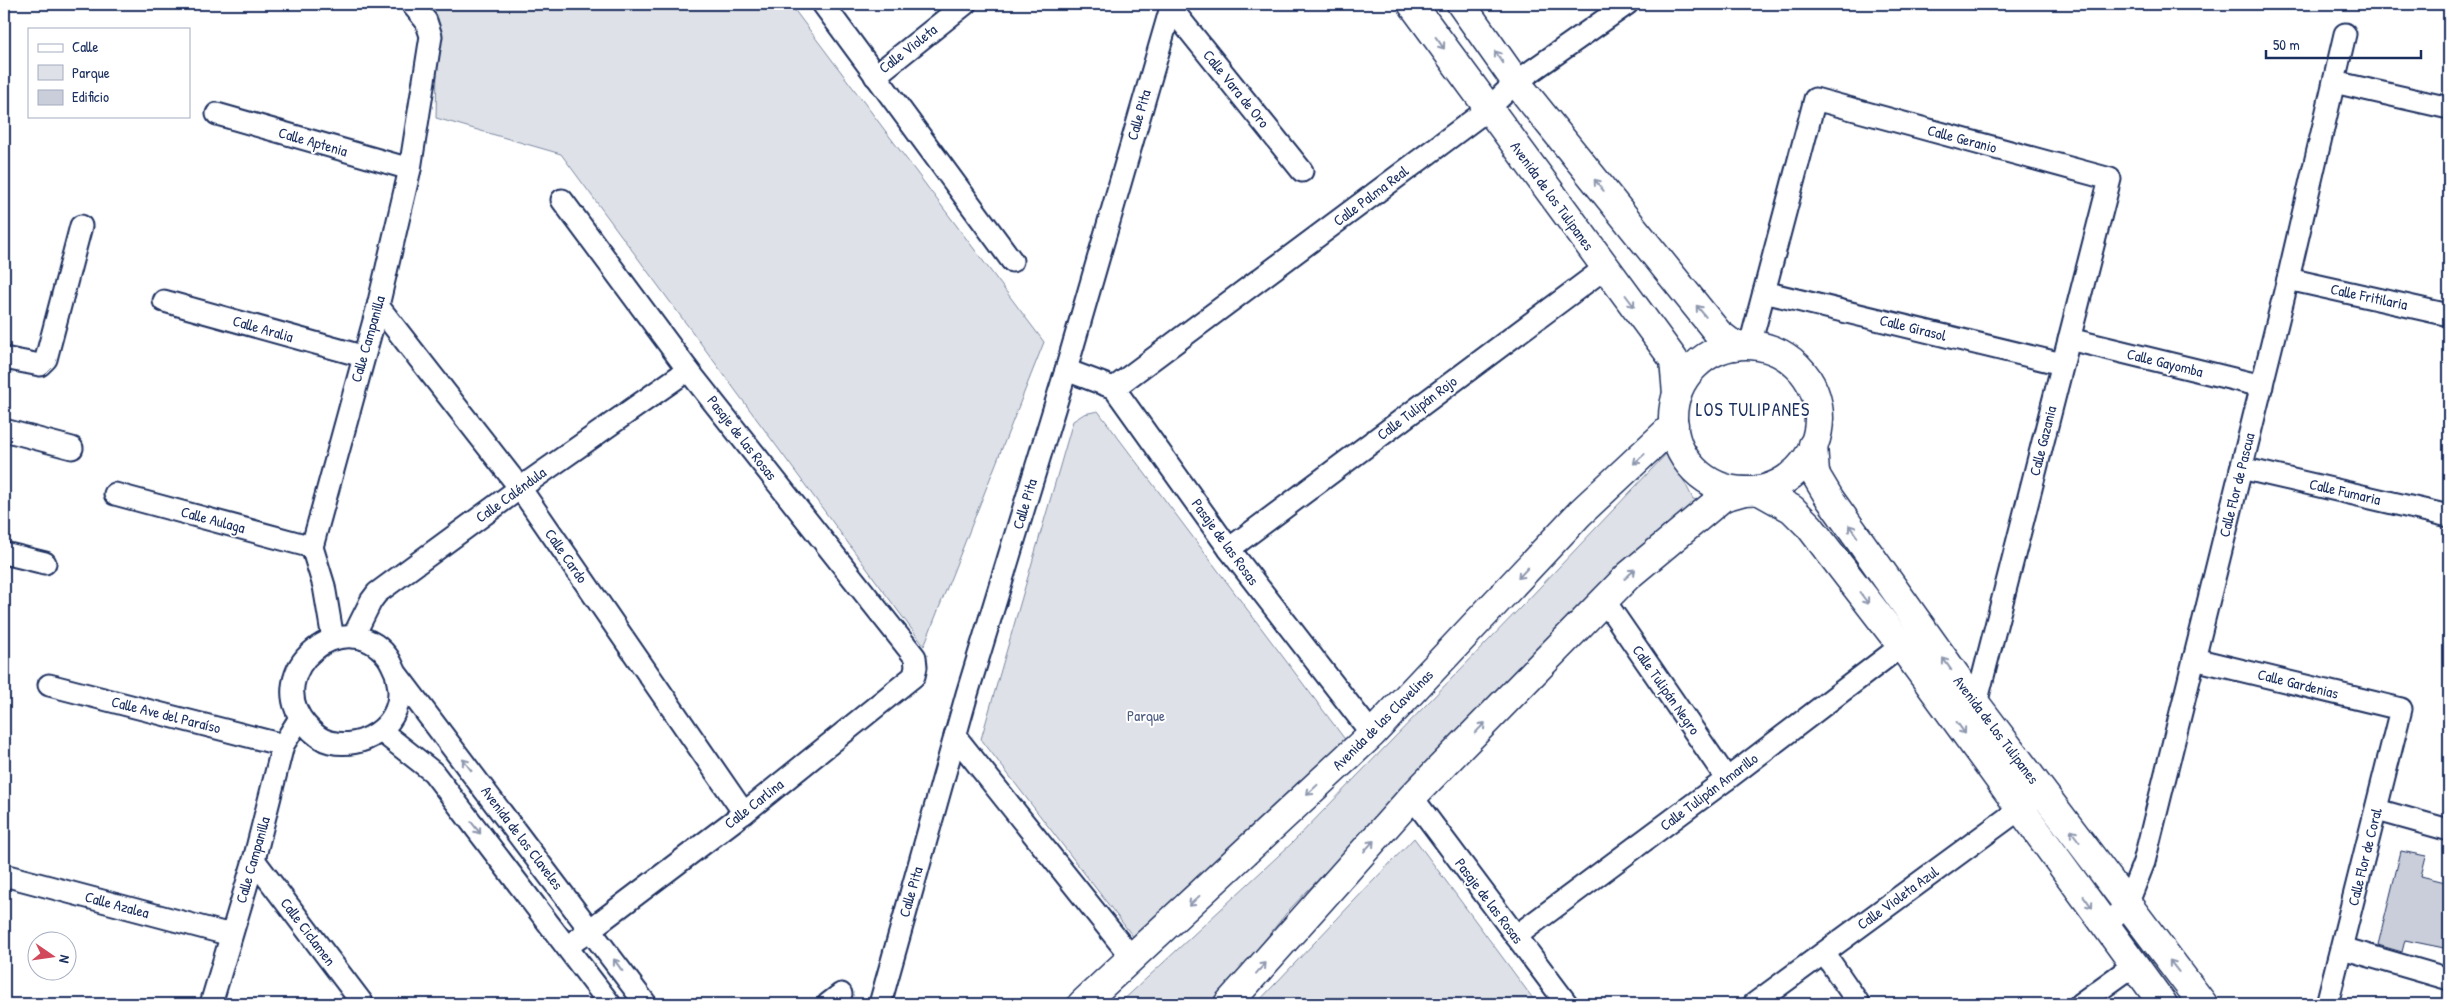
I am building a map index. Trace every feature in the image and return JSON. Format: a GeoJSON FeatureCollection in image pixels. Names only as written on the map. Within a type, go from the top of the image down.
{"type":"FeatureCollection","features":[{"type":"Feature","properties":{"kind":"street","name":"Calle Campanilla"},"geometry":{"type":"LineString","coordinates":[[312,547],[362,356],[378,306],[410,169],[431,36],[426,21],[412,4]]}},
{"type":"Feature","properties":{"kind":"street"},"geometry":{"type":"LineString","coordinates":[[823,4],[1012,261]]}},
{"type":"Feature","properties":{"kind":"street","name":"Calle Violeta"},"geometry":{"type":"LineString","coordinates":[[875,76],[966,4]]}},
{"type":"Feature","properties":{"kind":"street","name":"Avenida de los Tulipanes"},"geometry":{"type":"LineString","coordinates":[[1412,4],[1674,360],[1677,394]]}},
{"type":"Feature","properties":{"kind":"street"},"geometry":{"type":"LineString","coordinates":[[1228,1004],[1412,797],[1628,576],[1723,496],[1751,491],[1779,482],[1797,470],[1814,445],[1818,415],[1812,386],[1804,374],[1780,354],[1743,345],[1718,333],[1516,82],[1461,4]]}},
{"type":"Feature","properties":{"kind":"street","name":"Calle Palma Real"},"geometry":{"type":"LineString","coordinates":[[1114,388],[1488,109],[1516,82],[1627,4]]}},
{"type":"Feature","properties":{"kind":"street","name":"Calle Vara de Oro"},"geometry":{"type":"LineString","coordinates":[[1171,6],[1302,170]]}},
{"type":"Feature","properties":{"kind":"street","name":"Calle Pita"},"geometry":{"type":"LineString","coordinates":[[880,1004],[955,736],[1066,370],[1171,6]]}},
{"type":"Feature","properties":{"kind":"street","name":"Calle Flor de Pascua"},"geometry":{"type":"LineString","coordinates":[[2105,925],[2127,905],[2144,862],[2288,279],[2345,34]]}},
{"type":"Feature","properties":{"kind":"street"},"geometry":{"type":"LineString","coordinates":[[2334,82],[2449,108]]}},
{"type":"Feature","properties":{"kind":"street","name":"Calle Geranio"},"geometry":{"type":"LineString","coordinates":[[1764,292],[1814,99],[2110,179]]}},
{"type":"Feature","properties":{"kind":"street","name":"Calle Aptenia"},"geometry":{"type":"LineString","coordinates":[[217,114],[410,169]]}},
{"type":"Feature","properties":{"kind":"street","name":"Calle Gazania"},"geometry":{"type":"LineString","coordinates":[[1976,704],[2110,179]]}},
{"type":"Feature","properties":{"kind":"street","name":"Pasaje de las Rosas"},"geometry":{"type":"LineString","coordinates":[[562,200],[688,370],[915,657],[916,667],[914,676]]}},
{"type":"Feature","properties":{"kind":"street"},"geometry":{"type":"LineString","coordinates":[[4,358],[40,365],[46,359],[81,226]]}},
{"type":"Feature","properties":{"kind":"street","name":"Calle Tulipán Rojo"},"geometry":{"type":"LineString","coordinates":[[1229,549],[1605,268]]}},
{"type":"Feature","properties":{"kind":"street","name":"Calle Fritilaria"},"geometry":{"type":"LineString","coordinates":[[2288,279],[2449,315]]}},
{"type":"Feature","properties":{"kind":"street"},"geometry":{"type":"LineString","coordinates":[[1743,345],[1764,292]]}},
{"type":"Feature","properties":{"kind":"street","name":"Calle Girasol"},"geometry":{"type":"LineString","coordinates":[[1764,292],[2062,364]]}},
{"type":"Feature","properties":{"kind":"street","name":"Calle Aralia"},"geometry":{"type":"LineString","coordinates":[[164,301],[362,356]]}},
{"type":"Feature","properties":{"kind":"street","name":"Calle Cardo"},"geometry":{"type":"LineString","coordinates":[[378,306],[520,488],[744,813]]}},
{"type":"Feature","properties":{"kind":"street","name":"Calle Gayomba"},"geometry":{"type":"LineString","coordinates":[[2069,339],[2262,386]]}},
{"type":"Feature","properties":{"kind":"street"},"geometry":{"type":"LineString","coordinates":[[1743,345],[1720,350],[1706,357],[1694,367],[1677,394],[1674,425],[1683,455],[1692,467],[1715,484],[1751,491]]}},
{"type":"Feature","properties":{"kind":"street","name":"Calle Caléndula"},"geometry":{"type":"LineString","coordinates":[[343,638],[377,594],[520,488],[688,370]]}},
{"type":"Feature","properties":{"kind":"street"},"geometry":{"type":"LineString","coordinates":[[1066,370],[1114,388]]}},
{"type":"Feature","properties":{"kind":"street","name":"Pasaje de las Rosas"},"geometry":{"type":"LineString","coordinates":[[1114,388],[1229,549],[1372,734]]}},
{"type":"Feature","properties":{"kind":"street","name":"Avenida de las Clavelinas"},"geometry":{"type":"LineString","coordinates":[[1082,1004],[1372,734],[1580,513],[1674,425]]}},
{"type":"Feature","properties":{"kind":"street"},"geometry":{"type":"LineString","coordinates":[[4,430],[72,448]]}},
{"type":"Feature","properties":{"kind":"street","name":"Avenida de los Tulipanes"},"geometry":{"type":"LineString","coordinates":[[1814,445],[1816,474],[1820,483],[1976,704],[2203,1004]]}},
{"type":"Feature","properties":{"kind":"street","name":"Calle Fumaria"},"geometry":{"type":"LineString","coordinates":[[2241,468],[2448,516]]}},
{"type":"Feature","properties":{"kind":"street","name":"Avenida de los Tulipanes"},"geometry":{"type":"LineString","coordinates":[[1751,491],[1792,509],[1810,527],[1901,645],[2163,1004]]}},
{"type":"Feature","properties":{"kind":"street","name":"Calle Aulaga"},"geometry":{"type":"LineString","coordinates":[[114,494],[312,547]]}},
{"type":"Feature","properties":{"kind":"street"},"geometry":{"type":"LineString","coordinates":[[312,547],[343,638]]}},
{"type":"Feature","properties":{"kind":"street"},"geometry":{"type":"LineString","coordinates":[[4,553],[44,563]]}},
{"type":"Feature","properties":{"kind":"street","name":"Calle Tulipán Negro"},"geometry":{"type":"LineString","coordinates":[[1604,600],[1727,780]]}},
{"type":"Feature","properties":{"kind":"street","name":"Calle Tulipán Amarillo"},"geometry":{"type":"LineString","coordinates":[[1516,936],[1727,780],[1923,630]]}},
{"type":"Feature","properties":{"kind":"street"},"geometry":{"type":"LineString","coordinates":[[343,638],[371,644],[386,656],[396,673],[399,692],[394,713],[382,731],[365,741],[347,745],[328,742],[312,732],[300,718],[293,699],[294,679],[302,661],[315,647],[343,638]]}},
{"type":"Feature","properties":{"kind":"street","name":"Calle Gardenias"},"geometry":{"type":"LineString","coordinates":[[2194,659],[2401,709]]}},
{"type":"Feature","properties":{"kind":"street","name":"Avenida de los Claveles"},"geometry":{"type":"LineString","coordinates":[[396,673],[592,930],[646,1004]]}},
{"type":"Feature","properties":{"kind":"street","name":"Calle Carlina"},"geometry":{"type":"LineString","coordinates":[[568,947],[744,813],[914,676]]}},
{"type":"Feature","properties":{"kind":"street","name":"Calle Ave del Paraíso"},"geometry":{"type":"LineString","coordinates":[[49,685],[283,745]]}},
{"type":"Feature","properties":{"kind":"street","name":"Calle Flor de Coral"},"geometry":{"type":"LineString","coordinates":[[2327,1004],[2401,709]]}},
{"type":"Feature","properties":{"kind":"street","name":"Calle Campanilla"},"geometry":{"type":"LineString","coordinates":[[211,1004],[230,935],[254,860],[283,745],[300,718]]}},
{"type":"Feature","properties":{"kind":"street","name":"Avenida de los Claveles"},"geometry":{"type":"LineString","coordinates":[[382,731],[433,772],[610,1004]]}},
{"type":"Feature","properties":{"kind":"street"},"geometry":{"type":"LineString","coordinates":[[955,736],[1132,958]]}},
{"type":"Feature","properties":{"kind":"street","name":"Calle Violeta Azul"},"geometry":{"type":"LineString","coordinates":[[1754,1004],[2042,793]]}},
{"type":"Feature","properties":{"kind":"street","name":"Pasaje de las Rosas"},"geometry":{"type":"LineString","coordinates":[[1412,797],[1566,1004]]}},
{"type":"Feature","properties":{"kind":"street"},"geometry":{"type":"LineString","coordinates":[[2377,810],[2449,830]]}},
{"type":"Feature","properties":{"kind":"street","name":"Calle Ciclamen"},"geometry":{"type":"LineString","coordinates":[[254,860],[363,1004]]}},
{"type":"Feature","properties":{"kind":"street","name":"Calle Azalea"},"geometry":{"type":"LineString","coordinates":[[4,875],[230,935]]}},
{"type":"Feature","properties":{"kind":"street"},"geometry":{"type":"LineString","coordinates":[[2342,948],[2449,978]]}},
{"type":"Feature","properties":{"kind":"street"},"geometry":{"type":"LineString","coordinates":[[1824,953],[1859,1004]]}},
{"type":"Feature","properties":{"kind":"street"},"geometry":{"type":"LineString","coordinates":[[2080,1004],[2134,965]]}},
{"type":"Feature","properties":{"kind":"green space"},"geometry":{"type":"Polygon","coordinates":[[[426,4],[790,4],[1044,342],[924,646],[561,154],[436,118],[438,19],[426,4]]]}},
{"type":"Feature","properties":{"kind":"green space","name":"Parque"},"geometry":{"type":"Polygon","coordinates":[[[1098,411],[1350,746],[1141,947],[981,739],[1073,421],[1084,414],[1098,411]]]}},
{"type":"Feature","properties":{"kind":"green space"},"geometry":{"type":"Polygon","coordinates":[[[1669,451],[1693,499],[1706,501],[1398,796],[1289,910],[1213,1004],[1119,1004],[1292,843],[1669,451]]]}},
{"type":"Feature","properties":{"kind":"green space"},"geometry":{"type":"Polygon","coordinates":[[[1414,838],[1537,1004],[1256,1004],[1414,838]]]}},
{"type":"Feature","properties":{"kind":"building"},"geometry":{"type":"Polygon","coordinates":[[[2401,851],[2426,856],[2421,876],[2449,883],[2449,949],[2405,940],[2402,952],[2378,945],[2401,851]]]}},
{"type":"Feature","properties":{"kind":"district","name":"LOS TULIPANES"},"geometry":{"type":"Point","coordinates":[1753,410]}}]}
